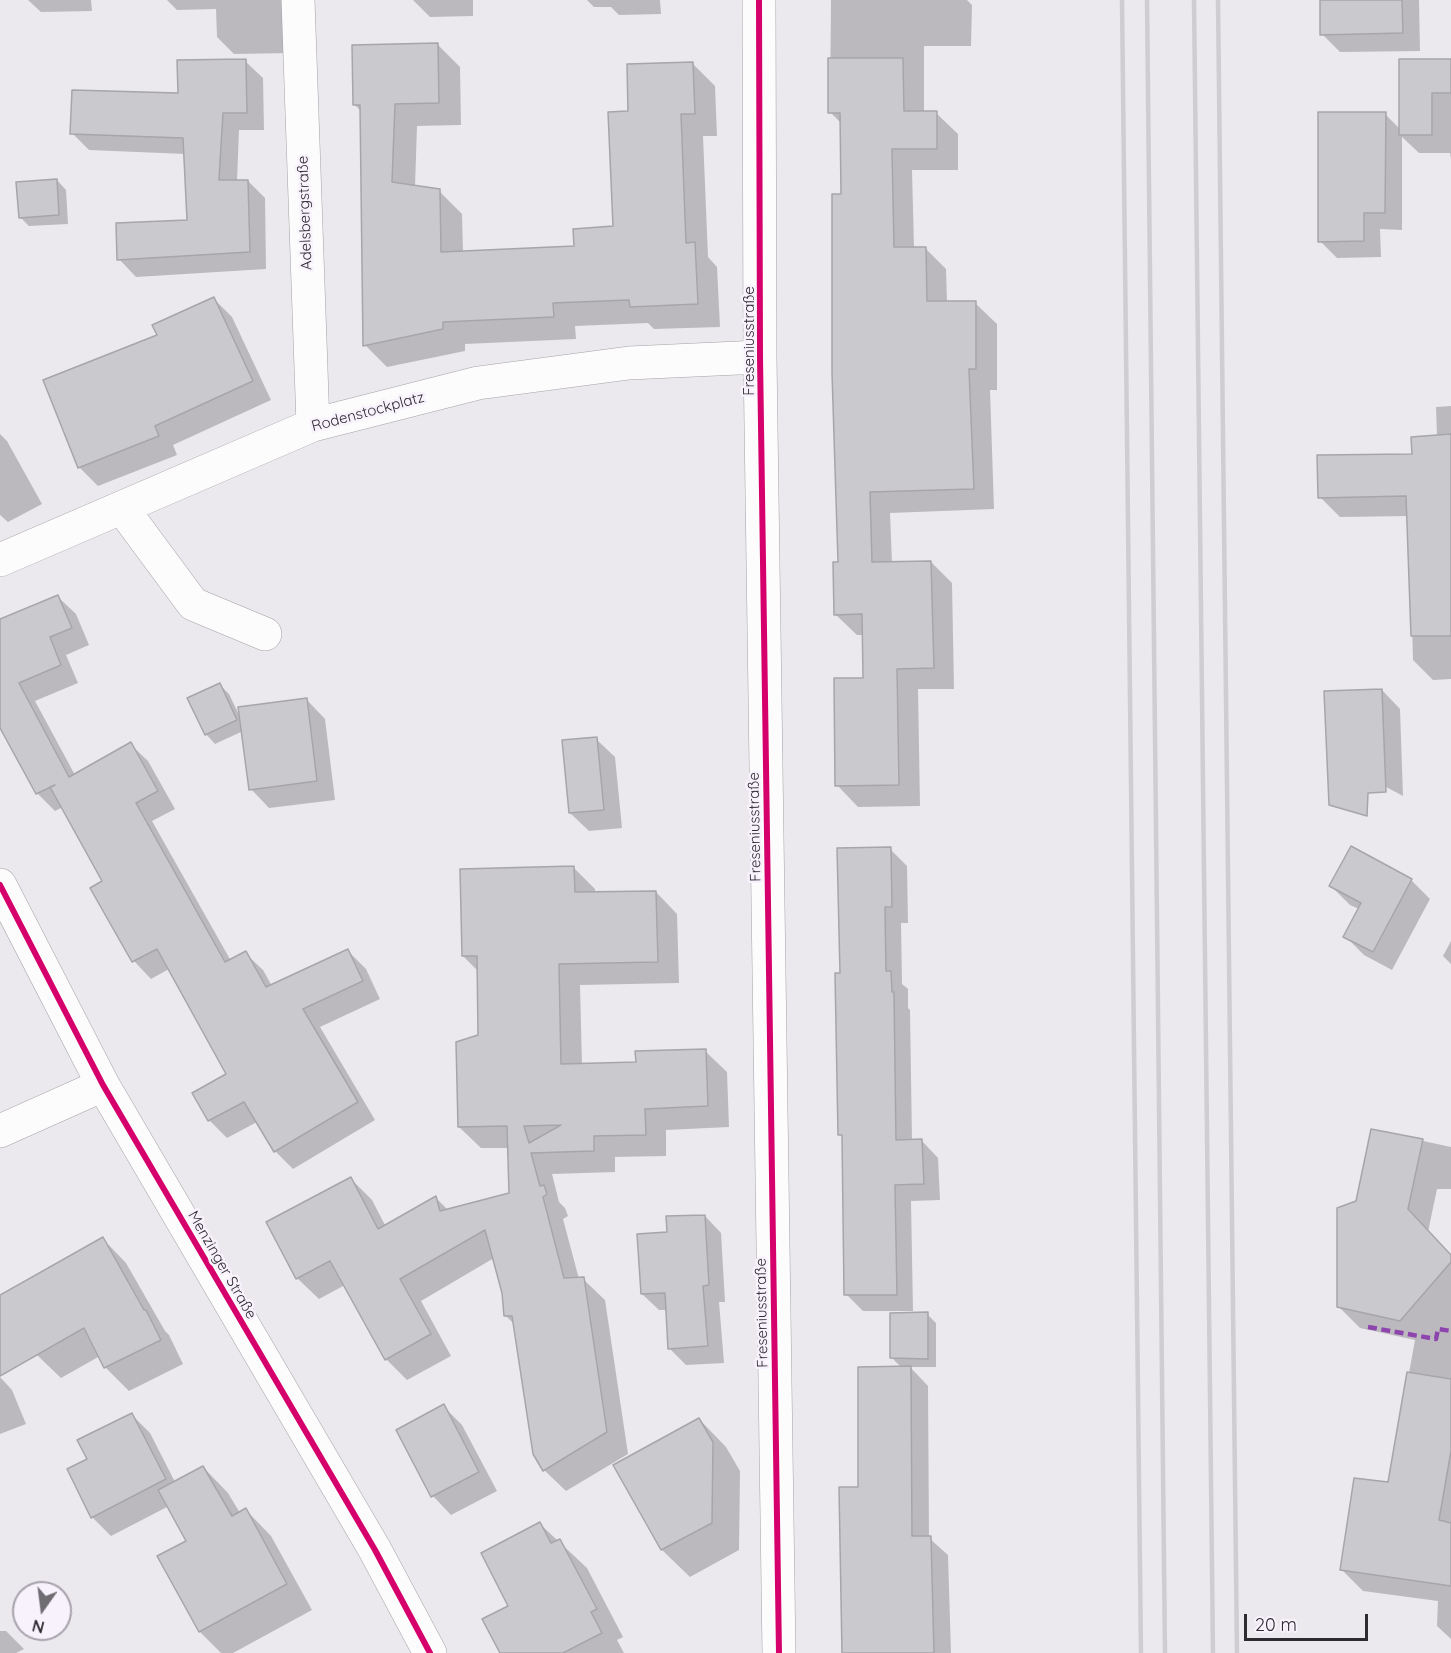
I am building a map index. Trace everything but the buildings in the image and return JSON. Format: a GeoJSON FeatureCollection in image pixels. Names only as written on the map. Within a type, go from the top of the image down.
{"type":"FeatureCollection","features":[{"type":"Feature","properties":{"kind":"street","name":"Adelsbergstraße"},"geometry":{"type":"LineString","coordinates":[[298,0],[314,425]]}},
{"type":"Feature","properties":{"kind":"street","name":"Freseniusstraße"},"geometry":{"type":"LineString","coordinates":[[759,0],[760,357],[779,1653]]}},
{"type":"Feature","properties":{"kind":"street","name":"Rodenstockplatz"},"geometry":{"type":"LineString","coordinates":[[0,560],[314,425],[478,383],[628,363],[760,357]]}},
{"type":"Feature","properties":{"kind":"street"},"geometry":{"type":"LineString","coordinates":[[122,508],[193,604],[265,634]]}},
{"type":"Feature","properties":{"kind":"street","name":"Menzinger Straße"},"geometry":{"type":"LineString","coordinates":[[0,885],[103,1085],[375,1550],[430,1653]]}},
{"type":"Feature","properties":{"kind":"street"},"geometry":{"type":"LineString","coordinates":[[0,1131],[103,1085]]}},
{"type":"Feature","properties":{"kind":"railway"},"geometry":{"type":"LineString","coordinates":[[1122,0],[1141,1653]]}},
{"type":"Feature","properties":{"kind":"railway"},"geometry":{"type":"LineString","coordinates":[[1147,0],[1165,1653]]}},
{"type":"Feature","properties":{"kind":"railway"},"geometry":{"type":"LineString","coordinates":[[1194,0],[1213,1653]]}},
{"type":"Feature","properties":{"kind":"railway"},"geometry":{"type":"LineString","coordinates":[[1218,0],[1237,1653]]}},
{"type":"Feature","properties":{"kind":"marked path"},"geometry":{"type":"LineString","coordinates":[[1368,1327],[1436,1339],[1438,1329],[1451,1331]]}},
{"type":"Feature","properties":{"kind":"cycle path"},"geometry":{"type":"LineString","coordinates":[[759,0],[760,357],[779,1653]]}},
{"type":"Feature","properties":{"kind":"cycle path"},"geometry":{"type":"LineString","coordinates":[[0,885],[103,1085],[375,1550],[430,1653]]}}]}
